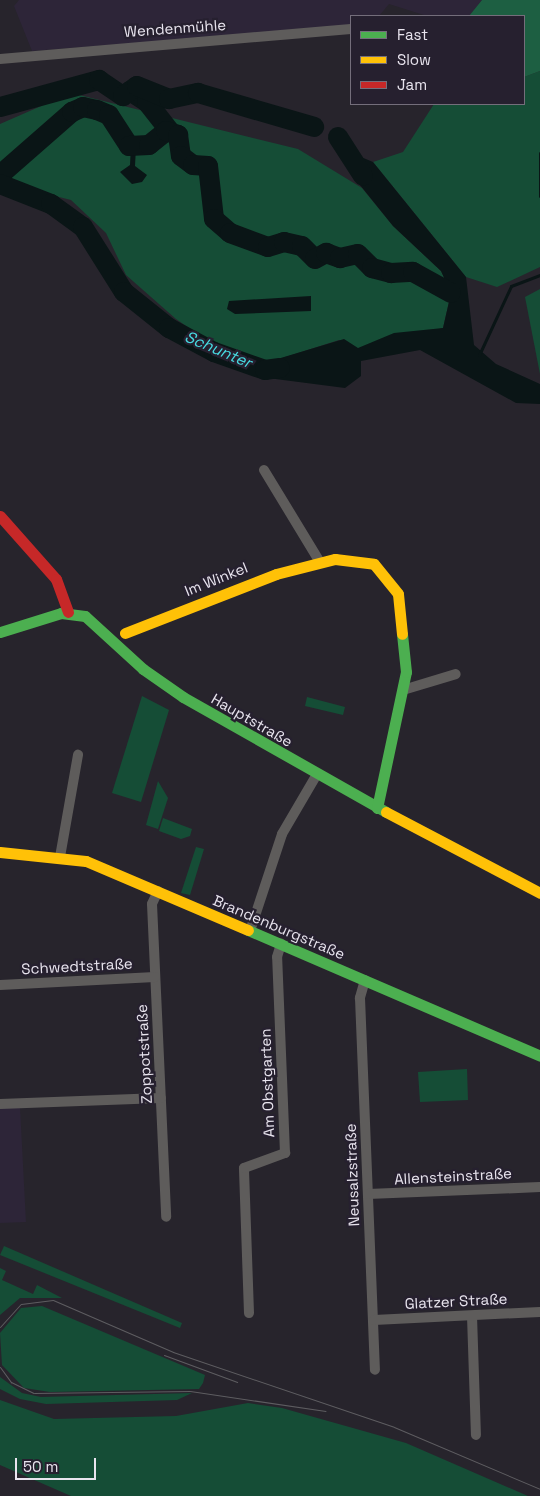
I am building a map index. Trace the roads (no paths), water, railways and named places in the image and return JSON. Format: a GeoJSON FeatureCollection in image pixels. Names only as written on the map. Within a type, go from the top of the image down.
{"type":"FeatureCollection","features":[{"type":"Feature","properties":{"kind":"street","name":"Wendenmühle"},"geometry":{"type":"LineString","coordinates":[[0,59],[350,29]]}},
{"type":"Feature","properties":{"kind":"street"},"geometry":{"type":"LineString","coordinates":[[264,470],[320,562]]}},
{"type":"Feature","properties":{"kind":"street"},"geometry":{"type":"LineString","coordinates":[[0,516],[56,579],[68,612],[0,632]]}},
{"type":"Feature","properties":{"kind":"street","name":"Im Winkel"},"geometry":{"type":"LineString","coordinates":[[125,633],[248,581],[320,562],[359,558],[374,564],[391,582],[402,614],[403,690],[377,808]]}},
{"type":"Feature","properties":{"kind":"street","name":"Hauptstraße"},"geometry":{"type":"LineString","coordinates":[[68,612],[90,619],[137,664],[183,697],[377,808],[540,893]]}},
{"type":"Feature","properties":{"kind":"street"},"geometry":{"type":"LineString","coordinates":[[403,690],[456,674]]}},
{"type":"Feature","properties":{"kind":"street"},"geometry":{"type":"LineString","coordinates":[[60,857],[78,755]]}},
{"type":"Feature","properties":{"kind":"street"},"geometry":{"type":"LineString","coordinates":[[250,931],[282,834],[317,774]]}},
{"type":"Feature","properties":{"kind":"street","name":"Brandenburgstraße"},"geometry":{"type":"LineString","coordinates":[[0,852],[86,861],[158,890],[540,1056]]}},
{"type":"Feature","properties":{"kind":"street","name":"Zoppotstraße"},"geometry":{"type":"LineString","coordinates":[[158,890],[152,904],[166,1217]]}},
{"type":"Feature","properties":{"kind":"street","name":"Am Obstgarten"},"geometry":{"type":"LineString","coordinates":[[249,1313],[244,1168],[285,1154],[277,957],[281,944]]}},
{"type":"Feature","properties":{"kind":"street","name":"Schwedtstraße"},"geometry":{"type":"LineString","coordinates":[[0,985],[155,977]]}},
{"type":"Feature","properties":{"kind":"street","name":"Neusalzstraße"},"geometry":{"type":"LineString","coordinates":[[364,980],[360,998],[375,1370]]}},
{"type":"Feature","properties":{"kind":"street"},"geometry":{"type":"LineString","coordinates":[[0,1104],[161,1098]]}},
{"type":"Feature","properties":{"kind":"street","name":"Allensteinstraße"},"geometry":{"type":"LineString","coordinates":[[368,1194],[540,1187]]}},
{"type":"Feature","properties":{"kind":"street","name":"Glatzer Straße"},"geometry":{"type":"LineString","coordinates":[[374,1320],[540,1312]]}},
{"type":"Feature","properties":{"kind":"street"},"geometry":{"type":"LineString","coordinates":[[472,1316],[476,1435]]}},
{"type":"Feature","properties":{"kind":"waterway"},"geometry":{"type":"LineString","coordinates":[[0,107],[99,80],[123,96],[137,86],[169,99],[198,93],[314,127]]}},
{"type":"Feature","properties":{"kind":"waterway"},"geometry":{"type":"LineString","coordinates":[[130,91],[147,102],[170,131]]}},
{"type":"Feature","properties":{"kind":"waterway"},"geometry":{"type":"LineString","coordinates":[[0,175],[72,112],[83,107],[97,110],[109,115],[129,146],[149,145],[166,131],[178,135],[181,156],[193,165],[208,166],[214,219],[230,233],[268,247],[284,242],[302,246],[315,259],[326,253],[340,258],[358,254],[372,268],[391,273],[413,272],[451,293]]}},
{"type":"Feature","properties":{"kind":"waterway"},"geometry":{"type":"LineString","coordinates":[[338,137],[363,176]]}},
{"type":"Feature","properties":{"kind":"waterway"},"geometry":{"type":"LineString","coordinates":[[540,153],[540,196]]}},
{"type":"Feature","properties":{"kind":"waterway","name":"Schunter"},"geometry":{"type":"LineString","coordinates":[[0,184],[51,204],[83,227],[124,292],[169,328],[214,352],[265,370],[280,368]]}},
{"type":"Feature","properties":{"kind":"waterway"},"geometry":{"type":"LineString","coordinates":[[479,355],[511,286],[540,275]]}},
{"type":"Feature","properties":{"kind":"tram line"},"geometry":{"type":"LineString","coordinates":[[0,1327],[21,1304],[53,1300],[173,1352],[394,1427],[540,1489]]}},
{"type":"Feature","properties":{"kind":"tram line"},"geometry":{"type":"LineString","coordinates":[[164,1355],[237,1382]]}},
{"type":"Feature","properties":{"kind":"tram line"},"geometry":{"type":"LineString","coordinates":[[0,1367],[11,1382],[34,1393],[190,1391],[326,1411]]}}]}
